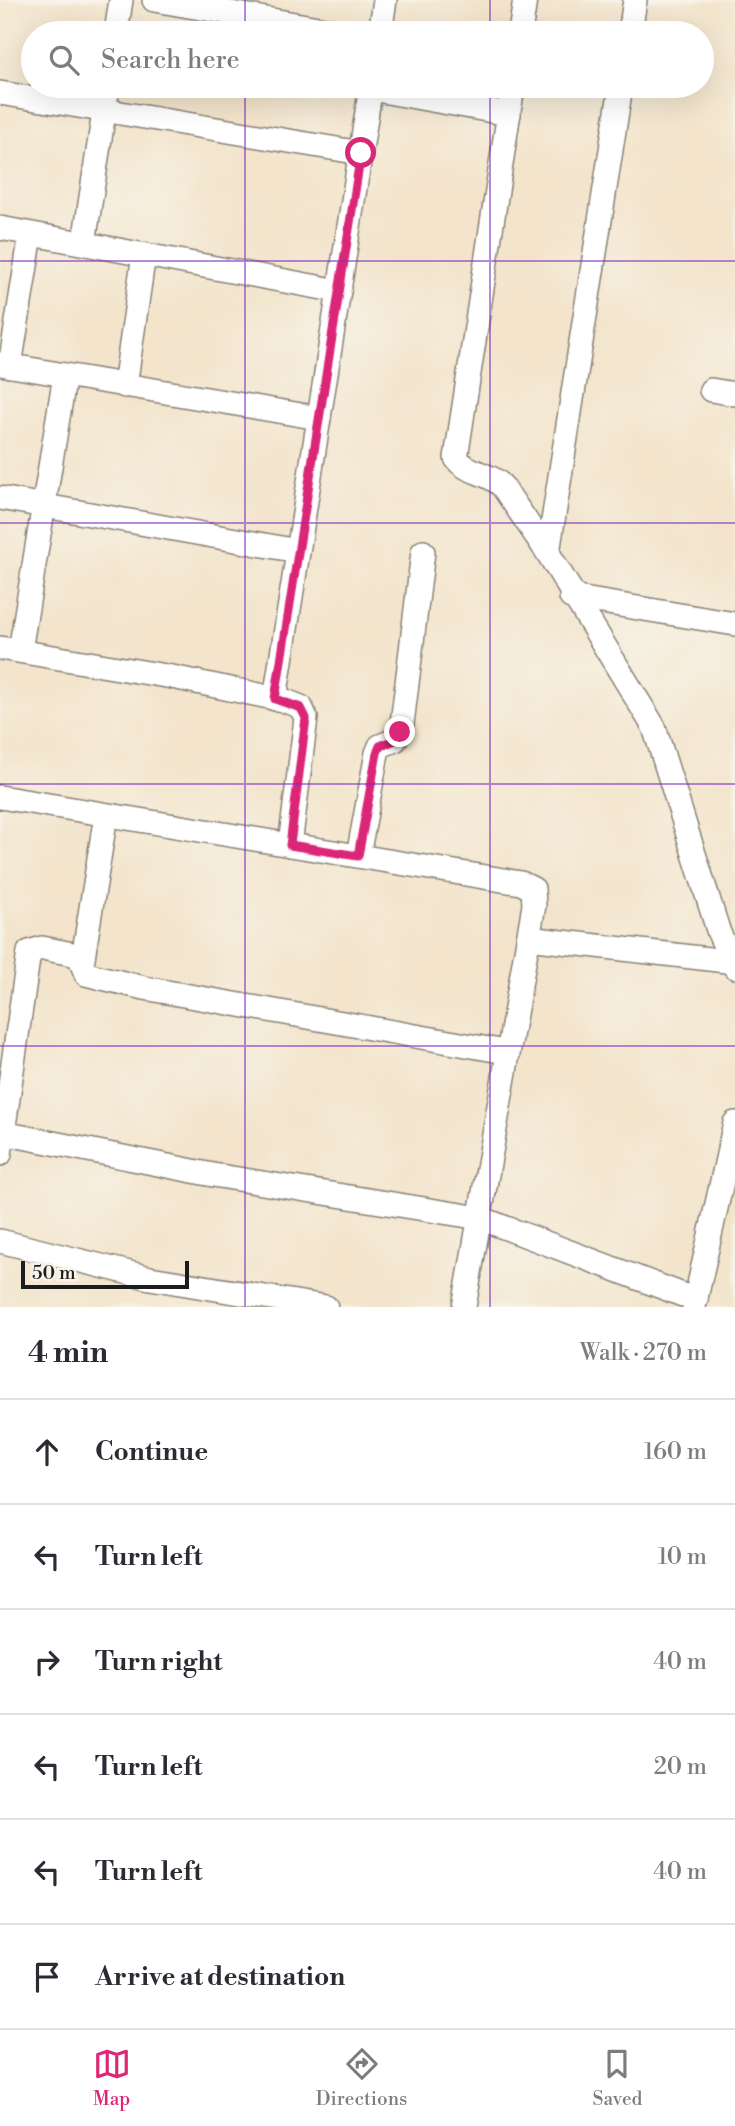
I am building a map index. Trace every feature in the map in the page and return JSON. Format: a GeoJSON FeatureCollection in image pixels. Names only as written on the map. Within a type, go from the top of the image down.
{"type":"FeatureCollection","features":[{"type":"Feature","properties":{"kind":"street"},"geometry":{"type":"LineString","coordinates":[[118,21],[121,0]]}},
{"type":"Feature","properties":{"kind":"street"},"geometry":{"type":"LineString","coordinates":[[154,0],[277,21]]}},
{"type":"Feature","properties":{"kind":"street"},"geometry":{"type":"LineString","coordinates":[[382,21],[385,0]]}},
{"type":"Feature","properties":{"kind":"street"},"geometry":{"type":"LineString","coordinates":[[522,21],[525,0]]}},
{"type":"Feature","properties":{"kind":"street"},"geometry":{"type":"LineString","coordinates":[[632,21],[635,0]]}},
{"type":"Feature","properties":{"kind":"street"},"geometry":{"type":"LineString","coordinates":[[0,93],[21,97]]}},
{"type":"Feature","properties":{"kind":"street"},"geometry":{"type":"LineString","coordinates":[[29,98],[361,153]]}},
{"type":"Feature","properties":{"kind":"street"},"geometry":{"type":"LineString","coordinates":[[84,243],[106,98]]}},
{"type":"Feature","properties":{"kind":"street"},"geometry":{"type":"LineString","coordinates":[[275,699],[369,98]]}},
{"type":"Feature","properties":{"kind":"street"},"geometry":{"type":"LineString","coordinates":[[427,98],[509,114]]}},
{"type":"Feature","properties":{"kind":"street"},"geometry":{"type":"LineString","coordinates":[[511,98],[456,458],[460,464],[494,477],[548,553],[572,597],[654,727],[734,964],[528,938]]}},
{"type":"Feature","properties":{"kind":"street"},"geometry":{"type":"LineString","coordinates":[[548,553],[619,98]]}},
{"type":"Feature","properties":{"kind":"street"},"geometry":{"type":"LineString","coordinates":[[0,228],[339,290]]}},
{"type":"Feature","properties":{"kind":"street"},"geometry":{"type":"LineString","coordinates":[[31,234],[5,365],[319,418]]}},
{"type":"Feature","properties":{"kind":"street"},"geometry":{"type":"LineString","coordinates":[[125,386],[144,254]]}},
{"type":"Feature","properties":{"kind":"street"},"geometry":{"type":"LineString","coordinates":[[65,375],[45,506],[10,649],[275,699],[301,708],[306,718],[290,845]]}},
{"type":"Feature","properties":{"kind":"street"},"geometry":{"type":"LineString","coordinates":[[711,390],[735,394]]}},
{"type":"Feature","properties":{"kind":"street"},"geometry":{"type":"LineString","coordinates":[[0,498],[298,551]]}},
{"type":"Feature","properties":{"kind":"street"},"geometry":{"type":"LineString","coordinates":[[358,856],[377,753],[380,746],[395,740],[402,724],[423,552]]}},
{"type":"Feature","properties":{"kind":"street"},"geometry":{"type":"LineString","coordinates":[[572,597],[735,624]]}},
{"type":"Feature","properties":{"kind":"street"},"geometry":{"type":"LineString","coordinates":[[0,797],[527,884],[533,889],[535,897],[506,1052],[464,1307]]}},
{"type":"Feature","properties":{"kind":"street"},"geometry":{"type":"LineString","coordinates":[[106,815],[82,969],[94,978],[506,1052]]}},
{"type":"Feature","properties":{"kind":"street"},"geometry":{"type":"LineString","coordinates":[[83,956],[43,948],[29,952],[1,1144],[480,1217],[695,1303],[735,1123]]}},
{"type":"Feature","properties":{"kind":"street"},"geometry":{"type":"LineString","coordinates":[[0,1241],[150,1278],[326,1307]]}},
{"type":"Feature","properties":{"kind":"route"},"geometry":{"type":"LineString","coordinates":[[361,153],[275,699],[301,708],[306,718],[290,845],[358,856],[377,753],[380,746],[395,740],[400,732]]}}]}
